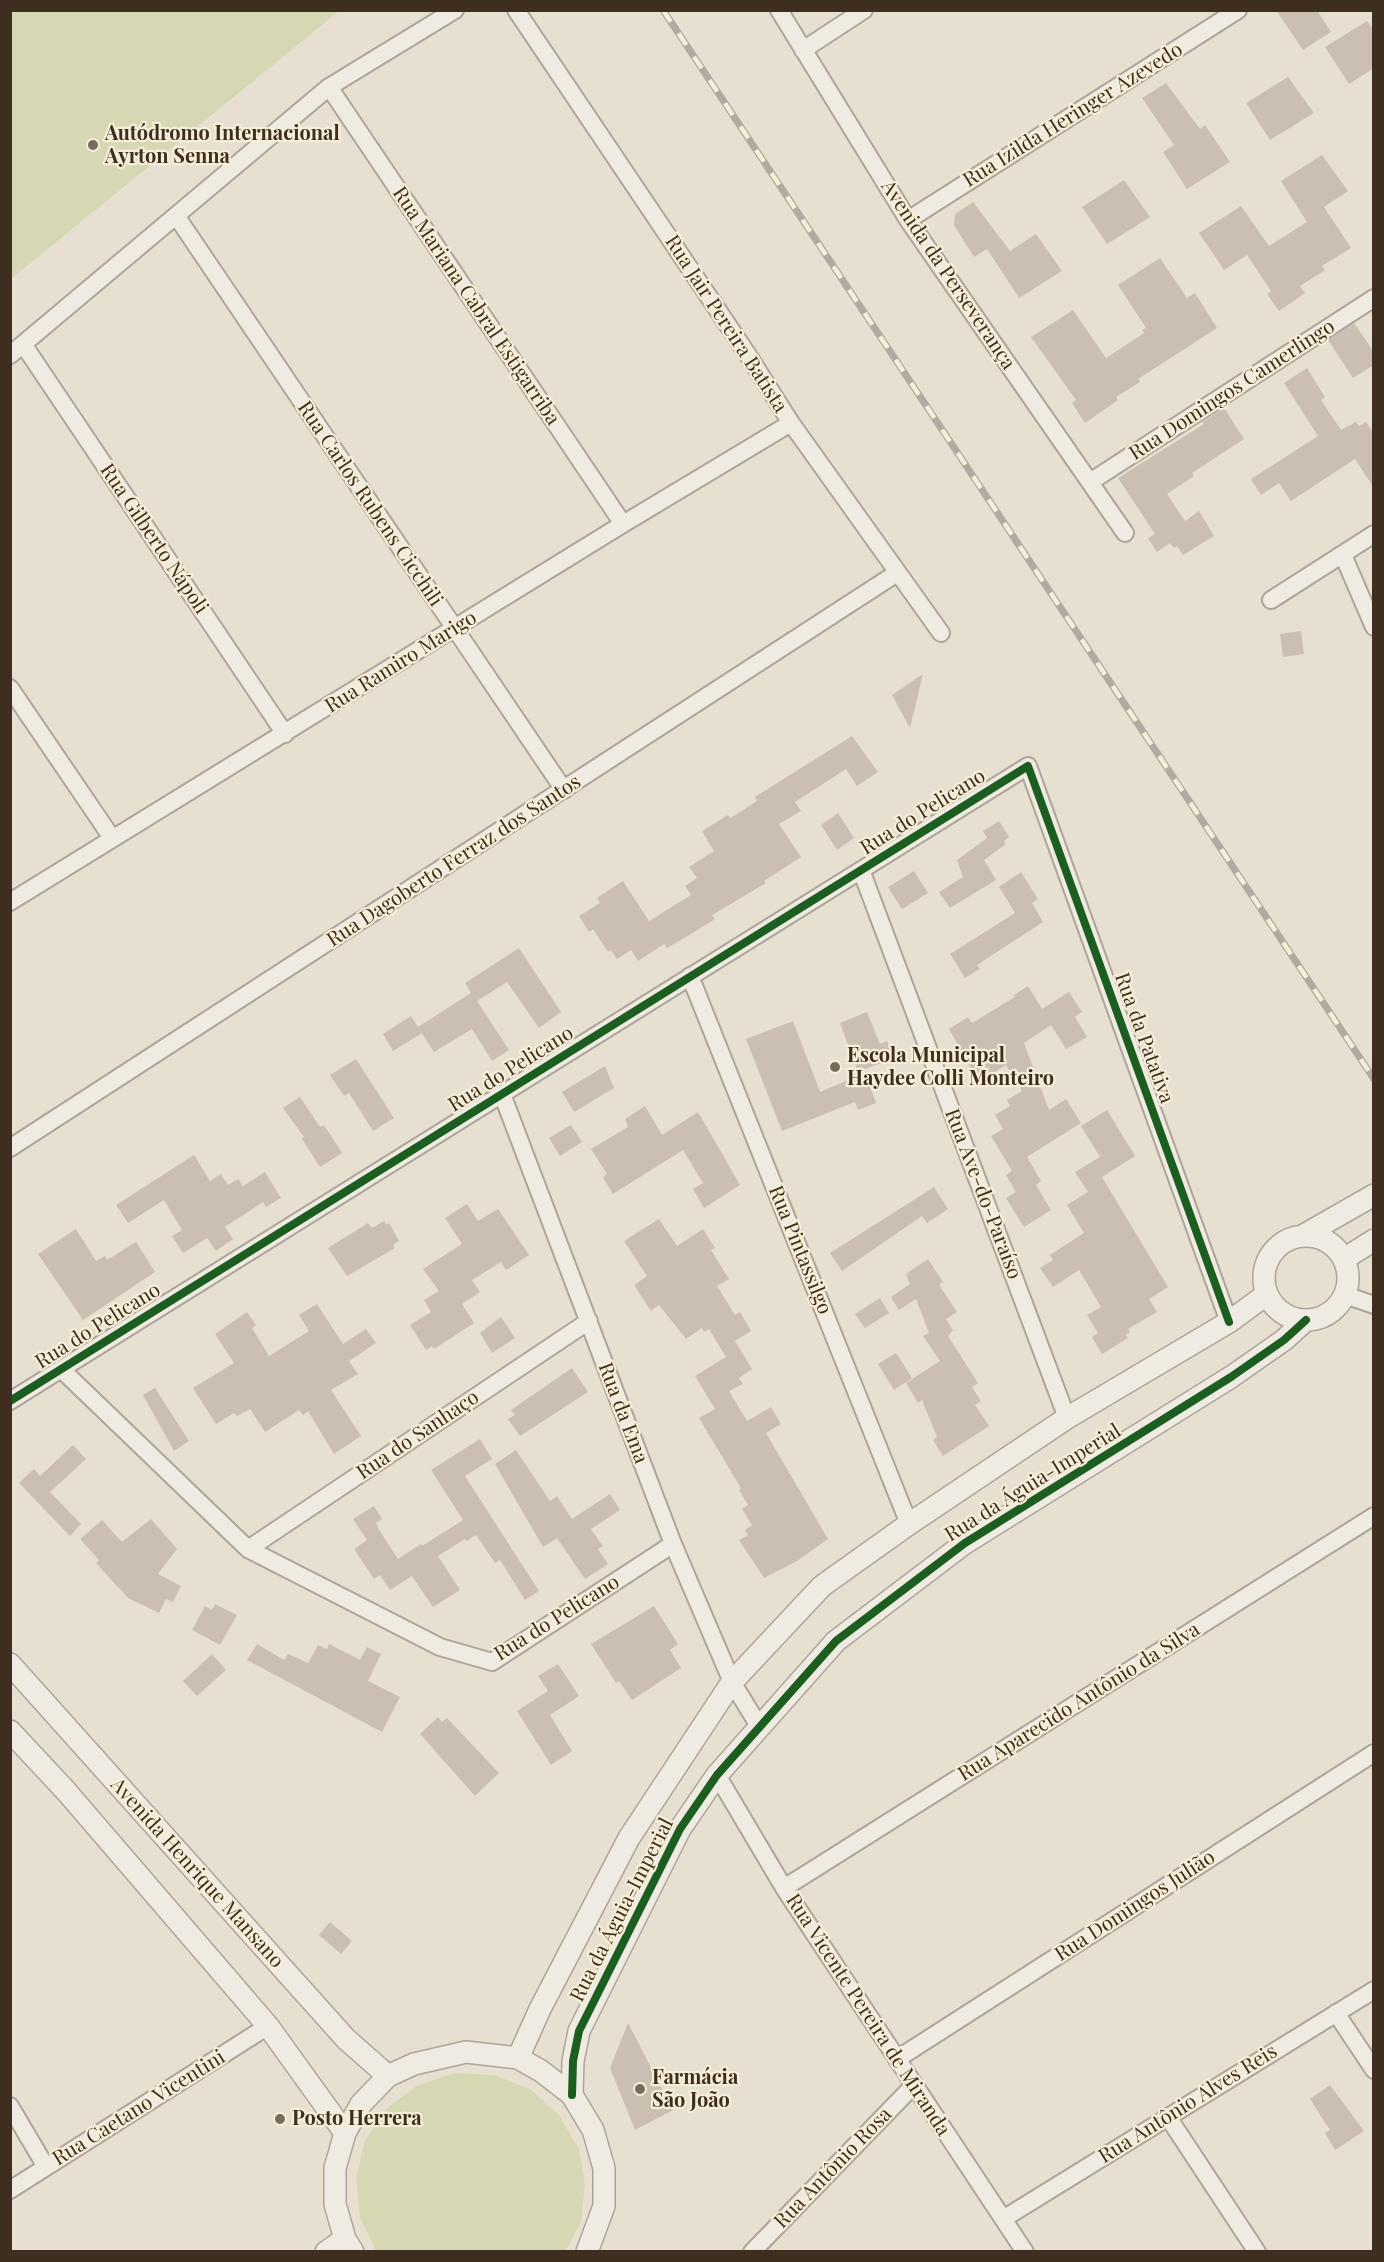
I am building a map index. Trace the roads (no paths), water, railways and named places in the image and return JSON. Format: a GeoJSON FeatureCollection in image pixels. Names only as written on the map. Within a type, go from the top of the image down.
{"type":"FeatureCollection","features":[{"type":"Feature","properties":{"kind":"street"},"geometry":{"type":"LineString","coordinates":[[17,350],[329,87],[455,10]]}},
{"type":"Feature","properties":{"kind":"street","name":"Rua Jair Pereira Batista"},"geometry":{"type":"LineString","coordinates":[[516,10],[742,345],[791,423],[941,633]]}},
{"type":"Feature","properties":{"kind":"street","name":"Avenida da Perseverança"},"geometry":{"type":"LineString","coordinates":[[779,10],[908,219],[1125,533]]}},
{"type":"Feature","properties":{"kind":"street"},"geometry":{"type":"LineString","coordinates":[[803,50],[864,10]]}},
{"type":"Feature","properties":{"kind":"street","name":"Rua Izilda Heringer Azevedo"},"geometry":{"type":"LineString","coordinates":[[908,219],[1238,10]]}},
{"type":"Feature","properties":{"kind":"street","name":"Rua Mariana Cabral Estigarriba"},"geometry":{"type":"LineString","coordinates":[[329,87],[622,524]]}},
{"type":"Feature","properties":{"kind":"street","name":"Rua Carlos Rubens Cicchili"},"geometry":{"type":"LineString","coordinates":[[177,217],[564,790]]}},
{"type":"Feature","properties":{"kind":"street","name":"Rua Domingos Camerlingo"},"geometry":{"type":"LineString","coordinates":[[1090,482],[1374,298]]}},
{"type":"Feature","properties":{"kind":"street","name":"Rua Gilberto Nápoli"},"geometry":{"type":"LineString","coordinates":[[17,350],[285,734]]}},
{"type":"Feature","properties":{"kind":"street","name":"Rua Ramiro Marigo"},"geometry":{"type":"LineString","coordinates":[[10,902],[454,630],[622,524],[791,423]]}},
{"type":"Feature","properties":{"kind":"street"},"geometry":{"type":"LineString","coordinates":[[1271,600],[1374,534]]}},
{"type":"Feature","properties":{"kind":"street"},"geometry":{"type":"LineString","coordinates":[[1342,555],[1374,627]]}},
{"type":"Feature","properties":{"kind":"street","name":"Rua Dagoberto Ferraz dos Santos"},"geometry":{"type":"LineString","coordinates":[[10,1148],[897,573]]}},
{"type":"Feature","properties":{"kind":"street"},"geometry":{"type":"LineString","coordinates":[[10,688],[112,838]]}},
{"type":"Feature","properties":{"kind":"street","name":"Rua do Pelicano"},"geometry":{"type":"LineString","coordinates":[[10,1401],[1028,766]]}},
{"type":"Feature","properties":{"kind":"street","name":"Rua da Patativa"},"geometry":{"type":"LineString","coordinates":[[1028,766],[1229,1322]]}},
{"type":"Feature","properties":{"kind":"street","name":"Rua Ave-do-Paraíso"},"geometry":{"type":"LineString","coordinates":[[861,870],[1067,1418]]}},
{"type":"Feature","properties":{"kind":"street","name":"Rua Pintassilgo"},"geometry":{"type":"LineString","coordinates":[[690,976],[909,1524]]}},
{"type":"Feature","properties":{"kind":"street","name":"Rua da Ema"},"geometry":{"type":"LineString","coordinates":[[502,1094],[673,1544],[732,1682],[759,1726]]}},
{"type":"Feature","properties":{"kind":"street"},"geometry":{"type":"LineString","coordinates":[[1304,1235],[1327,1241],[1344,1259],[1348,1271],[1345,1295],[1329,1314],[1306,1320],[1283,1313],[1267,1294],[1265,1267],[1271,1255],[1279,1245],[1304,1235],[1374,1195]]}},
{"type":"Feature","properties":{"kind":"street"},"geometry":{"type":"LineString","coordinates":[[1344,1259],[1374,1240]]}},
{"type":"Feature","properties":{"kind":"street","name":"Rua da Águia-Imperial"},"geometry":{"type":"LineString","coordinates":[[518,2058],[540,2009],[629,1838],[732,1682],[822,1586],[909,1524],[1067,1418],[1229,1322],[1267,1294]]}},
{"type":"Feature","properties":{"kind":"street"},"geometry":{"type":"LineString","coordinates":[[1345,1295],[1374,1305]]}},
{"type":"Feature","properties":{"kind":"street","name":"Rua da Águia-Imperial"},"geometry":{"type":"LineString","coordinates":[[572,2095],[573,2061],[579,2031],[660,1864],[680,1829],[717,1775],[836,1641],[947,1556],[1231,1377],[1284,1340],[1306,1320]]}},
{"type":"Feature","properties":{"kind":"street","name":"Rua do Sanhaço"},"geometry":{"type":"LineString","coordinates":[[248,1549],[589,1321]]}},
{"type":"Feature","properties":{"kind":"street","name":"Rua do Pelicano"},"geometry":{"type":"LineString","coordinates":[[61,1369],[248,1549],[440,1647],[492,1662],[673,1544]]}},
{"type":"Feature","properties":{"kind":"street","name":"Rua Aparecido Antônio da Silva"},"geometry":{"type":"LineString","coordinates":[[784,1888],[1374,1516]]}},
{"type":"Feature","properties":{"kind":"street","name":"Avenida Henrique Mansano"},"geometry":{"type":"LineString","coordinates":[[10,1664],[346,2039],[388,2076]]}},
{"type":"Feature","properties":{"kind":"street"},"geometry":{"type":"LineString","coordinates":[[10,1731],[66,1791],[268,2026],[345,2133]]}},
{"type":"Feature","properties":{"kind":"street","name":"Rua Domingos Julião"},"geometry":{"type":"LineString","coordinates":[[897,2059],[1374,1753]]}},
{"type":"Feature","properties":{"kind":"street","name":"Rua Vicente Pereira de Miranda"},"geometry":{"type":"LineString","coordinates":[[717,1775],[784,1888],[1025,2252]]}},
{"type":"Feature","properties":{"kind":"street","name":"Rua Antônio Alves Reis"},"geometry":{"type":"LineString","coordinates":[[1003,2219],[1374,1990]]}},
{"type":"Feature","properties":{"kind":"street"},"geometry":{"type":"LineString","coordinates":[[1336,2013],[1374,2070]]}},
{"type":"Feature","properties":{"kind":"street","name":"Rua Caetano Vicentini"},"geometry":{"type":"LineString","coordinates":[[10,2190],[268,2026]]}},
{"type":"Feature","properties":{"kind":"street"},"geometry":{"type":"LineString","coordinates":[[326,2252],[349,2245],[335,2204],[335,2168],[345,2133],[361,2104],[388,2076],[414,2064],[466,2052],[518,2058],[541,2071],[572,2095],[593,2130],[604,2168],[604,2206],[587,2252]]}},
{"type":"Feature","properties":{"kind":"street","name":"Rua Antônio Rosa"},"geometry":{"type":"LineString","coordinates":[[752,2252],[914,2085]]}},
{"type":"Feature","properties":{"kind":"street"},"geometry":{"type":"LineString","coordinates":[[10,2106],[46,2167]]}},
{"type":"Feature","properties":{"kind":"street"},"geometry":{"type":"LineString","coordinates":[[1168,2117],[1257,2252]]}},
{"type":"Feature","properties":{"kind":"railway"},"geometry":{"type":"LineString","coordinates":[[663,10],[1374,1079]]}},
{"type":"Feature","properties":{"kind":"place","name":"Autódromo Internacional Ayrton Senna"},"geometry":{"type":"Point","coordinates":[93,145]}},
{"type":"Feature","properties":{"kind":"place","name":"Escola Municipal Haydee Colli Monteiro"},"geometry":{"type":"Point","coordinates":[835,1067]}},
{"type":"Feature","properties":{"kind":"place","name":"Farmácia São João"},"geometry":{"type":"Point","coordinates":[640,2089]}},
{"type":"Feature","properties":{"kind":"place","name":"Posto Herrera"},"geometry":{"type":"Point","coordinates":[280,2119]}}]}
